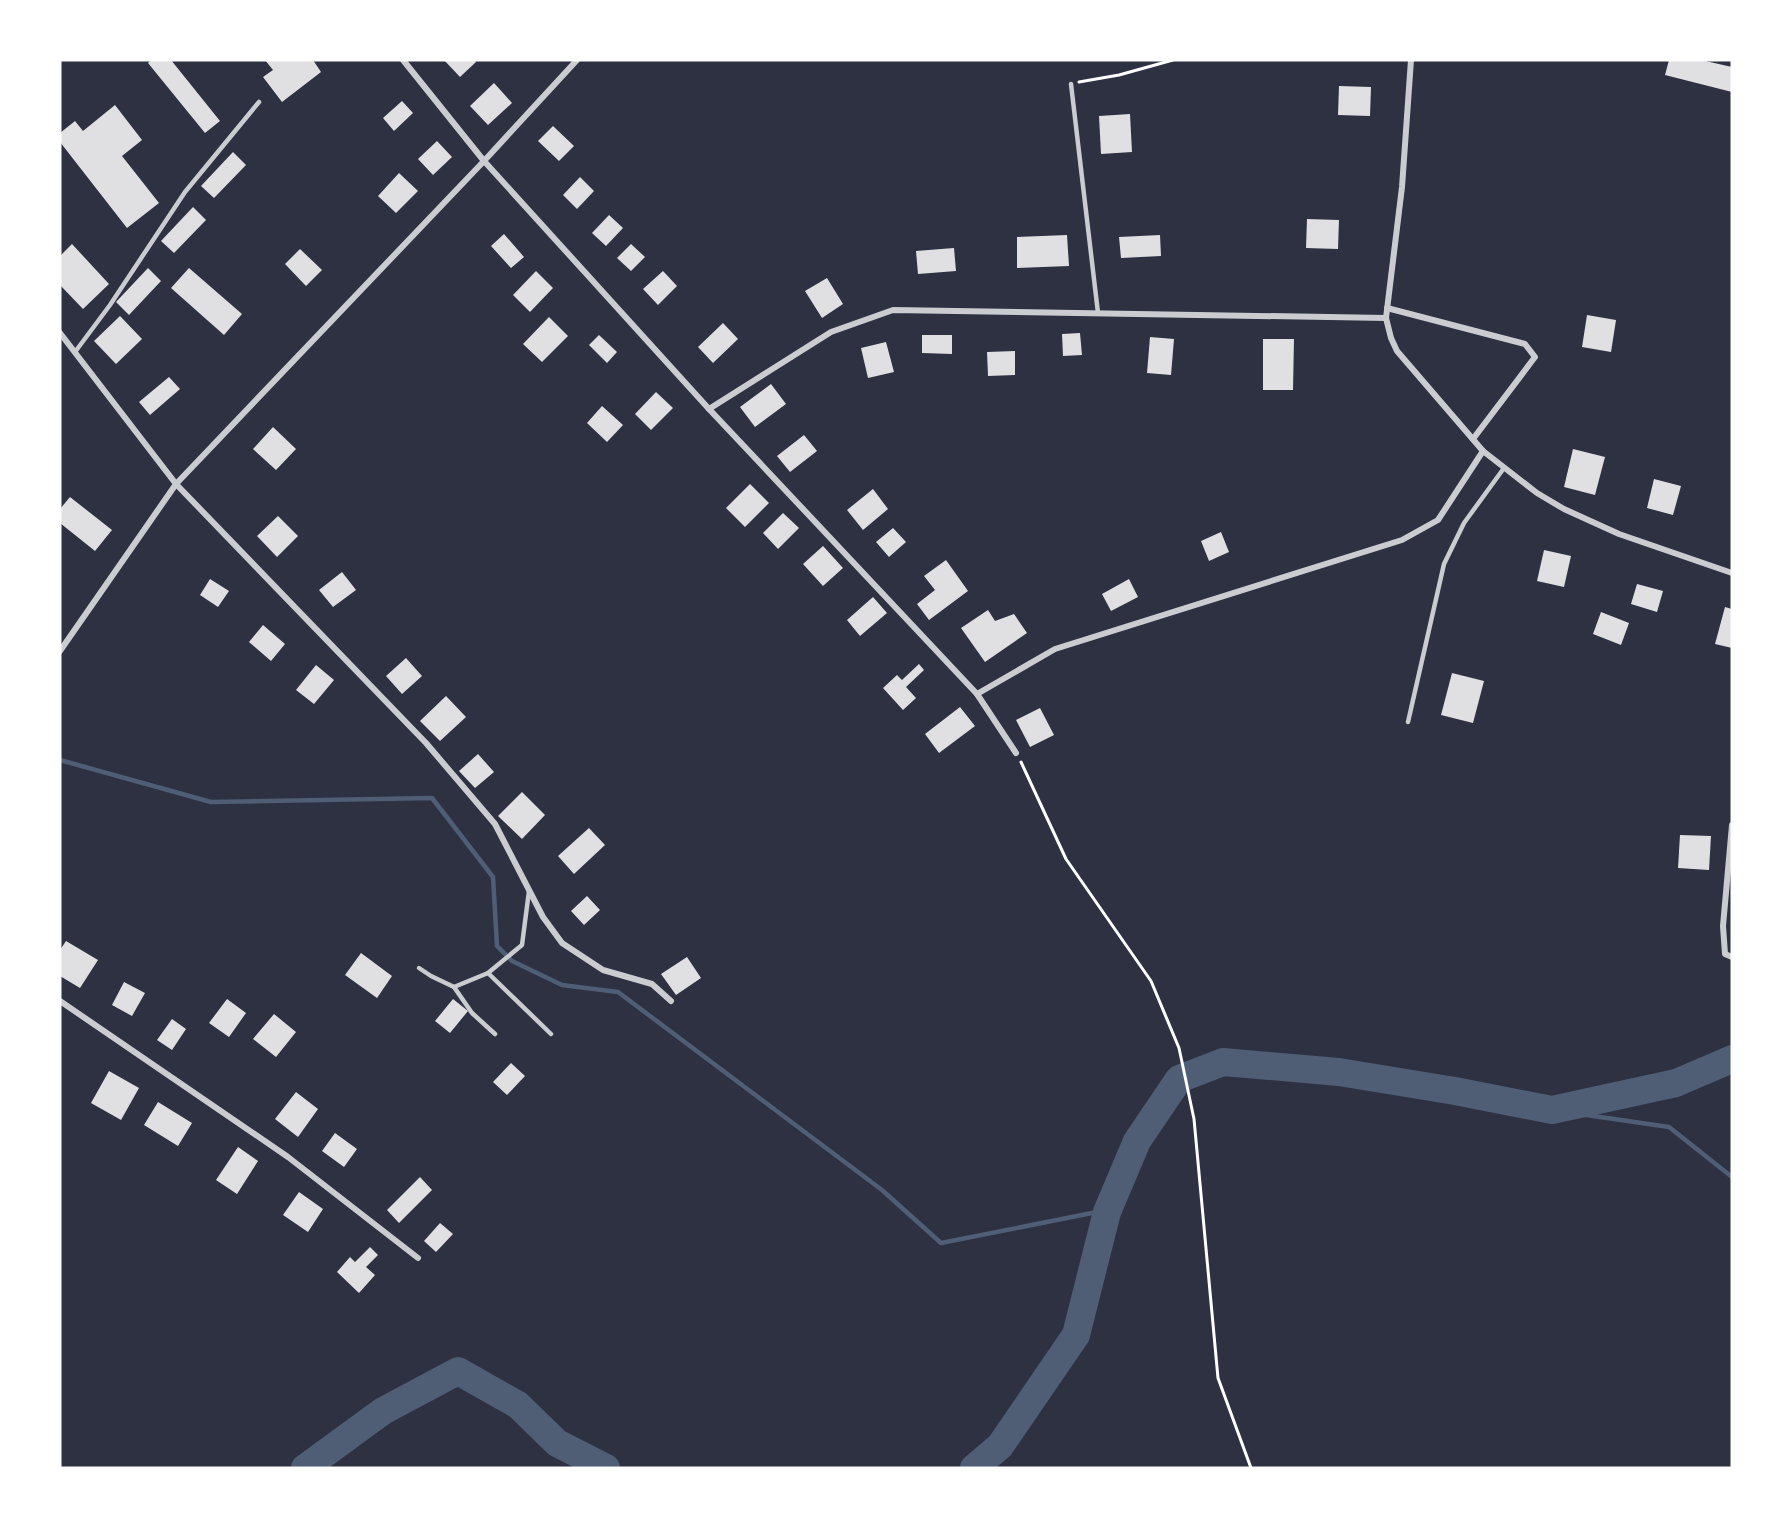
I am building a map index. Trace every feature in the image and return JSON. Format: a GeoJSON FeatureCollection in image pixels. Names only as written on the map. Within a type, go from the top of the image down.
{"type":"FeatureCollection","features":[{"type":"Feature","properties":{"kind":"street"},"geometry":{"type":"LineString","coordinates":[[403,60],[484,161],[709,409],[977,694],[1016,753]]}},
{"type":"Feature","properties":{"kind":"street"},"geometry":{"type":"LineString","coordinates":[[60,651],[176,484],[484,161],[577,60]]}},
{"type":"Feature","properties":{"kind":"street"},"geometry":{"type":"LineString","coordinates":[[1411,60],[1402,187],[1386,318],[1397,351],[1483,451],[1537,493],[1564,509],[1619,534],[1732,573]]}},
{"type":"Feature","properties":{"kind":"street"},"geometry":{"type":"LineString","coordinates":[[1387,308],[1525,344],[1534,357],[1473,439]]}},
{"type":"Feature","properties":{"kind":"street"},"geometry":{"type":"LineString","coordinates":[[709,409],[831,332],[893,310],[1386,318]]}},
{"type":"Feature","properties":{"kind":"street"},"geometry":{"type":"LineString","coordinates":[[60,333],[176,484],[426,743],[495,824],[543,917],[562,943],[603,970],[652,984],[671,1001]]}},
{"type":"Feature","properties":{"kind":"street"},"geometry":{"type":"LineString","coordinates":[[977,694],[1055,649],[1402,540],[1438,520],[1483,451]]}},
{"type":"Feature","properties":{"kind":"street"},"geometry":{"type":"LineString","coordinates":[[1732,825],[1723,926],[1725,954],[1732,957]]}},
{"type":"Feature","properties":{"kind":"street"},"geometry":{"type":"LineString","coordinates":[[60,1000],[288,1157],[418,1258]]}},
{"type":"Feature","properties":{"kind":"lane"},"geometry":{"type":"LineString","coordinates":[[1071,84],[1098,313]]}},
{"type":"Feature","properties":{"kind":"lane"},"geometry":{"type":"LineString","coordinates":[[75,352],[110,305],[185,192],[259,102]]}},
{"type":"Feature","properties":{"kind":"lane"},"geometry":{"type":"LineString","coordinates":[[1408,722],[1444,564],[1464,523],[1504,468]]}},
{"type":"Feature","properties":{"kind":"lane"},"geometry":{"type":"LineString","coordinates":[[454,987],[488,973],[522,945],[529,890]]}},
{"type":"Feature","properties":{"kind":"lane"},"geometry":{"type":"LineString","coordinates":[[419,968],[454,987],[472,1013],[495,1034]]}},
{"type":"Feature","properties":{"kind":"lane"},"geometry":{"type":"LineString","coordinates":[[488,973],[551,1034]]}},
{"type":"Feature","properties":{"kind":"path"},"geometry":{"type":"LineString","coordinates":[[1071,84],[1119,75],[1173,60]]}},
{"type":"Feature","properties":{"kind":"path"},"geometry":{"type":"LineString","coordinates":[[1016,753],[1066,859],[1151,981],[1179,1048],[1194,1119],[1218,1378],[1250,1460],[1251,1468]]}},
{"type":"Feature","properties":{"kind":"building"},"geometry":{"type":"Polygon","coordinates":[[[151,60],[171,60],[220,121],[205,133],[148,63],[151,60]]]}},
{"type":"Feature","properties":{"kind":"building"},"geometry":{"type":"Polygon","coordinates":[[[265,60],[313,60],[321,72],[282,102],[263,77],[273,70],[265,60]]]}},
{"type":"Feature","properties":{"kind":"building"},"geometry":{"type":"Polygon","coordinates":[[[444,60],[474,60],[476,62],[460,77],[444,60]]]}},
{"type":"Feature","properties":{"kind":"building"},"geometry":{"type":"Polygon","coordinates":[[[1669,60],[1701,60],[1732,67],[1732,92],[1665,75],[1669,60]]]}},
{"type":"Feature","properties":{"kind":"building"},"geometry":{"type":"Polygon","coordinates":[[[494,83],[512,103],[488,125],[470,106],[494,83]]]}},
{"type":"Feature","properties":{"kind":"building"},"geometry":{"type":"Polygon","coordinates":[[[1339,86],[1371,87],[1370,116],[1338,115],[1339,86]]]}},
{"type":"Feature","properties":{"kind":"building"},"geometry":{"type":"Polygon","coordinates":[[[402,101],[413,113],[394,131],[383,118],[402,101]]]}},
{"type":"Feature","properties":{"kind":"building"},"geometry":{"type":"Polygon","coordinates":[[[115,105],[142,140],[122,156],[159,203],[127,228],[60,142],[60,133],[75,121],[83,131],[115,105]]]}},
{"type":"Feature","properties":{"kind":"building"},"geometry":{"type":"Polygon","coordinates":[[[1130,114],[1132,152],[1101,154],[1099,116],[1130,114]]]}},
{"type":"Feature","properties":{"kind":"building"},"geometry":{"type":"Polygon","coordinates":[[[553,126],[574,146],[559,161],[538,141],[553,126]]]}},
{"type":"Feature","properties":{"kind":"building"},"geometry":{"type":"Polygon","coordinates":[[[437,141],[452,157],[433,175],[418,159],[437,141]]]}},
{"type":"Feature","properties":{"kind":"building"},"geometry":{"type":"Polygon","coordinates":[[[233,152],[246,165],[214,198],[201,186],[233,152]]]}},
{"type":"Feature","properties":{"kind":"building"},"geometry":{"type":"Polygon","coordinates":[[[399,173],[418,191],[396,213],[378,196],[399,173]]]}},
{"type":"Feature","properties":{"kind":"building"},"geometry":{"type":"Polygon","coordinates":[[[580,177],[594,191],[577,209],[563,195],[580,177]]]}},
{"type":"Feature","properties":{"kind":"building"},"geometry":{"type":"Polygon","coordinates":[[[193,207],[206,220],[174,253],[161,241],[193,207]]]}},
{"type":"Feature","properties":{"kind":"building"},"geometry":{"type":"Polygon","coordinates":[[[609,215],[623,228],[606,246],[592,233],[609,215]]]}},
{"type":"Feature","properties":{"kind":"building"},"geometry":{"type":"Polygon","coordinates":[[[1307,219],[1339,220],[1338,249],[1306,248],[1307,219]]]}},
{"type":"Feature","properties":{"kind":"building"},"geometry":{"type":"Polygon","coordinates":[[[504,234],[524,257],[511,268],[491,246],[504,234]]]}},
{"type":"Feature","properties":{"kind":"building"},"geometry":{"type":"Polygon","coordinates":[[[1067,235],[1069,266],[1017,268],[1017,237],[1067,235]]]}},
{"type":"Feature","properties":{"kind":"building"},"geometry":{"type":"Polygon","coordinates":[[[1160,235],[1161,256],[1121,258],[1119,237],[1160,235]]]}},
{"type":"Feature","properties":{"kind":"building"},"geometry":{"type":"Polygon","coordinates":[[[72,244],[109,284],[83,309],[60,285],[60,256],[72,244]]]}},
{"type":"Feature","properties":{"kind":"building"},"geometry":{"type":"Polygon","coordinates":[[[631,244],[645,257],[631,271],[617,258],[631,244]]]}},
{"type":"Feature","properties":{"kind":"building"},"geometry":{"type":"Polygon","coordinates":[[[954,248],[956,271],[918,274],[916,251],[954,248]]]}},
{"type":"Feature","properties":{"kind":"building"},"geometry":{"type":"Polygon","coordinates":[[[300,249],[322,270],[306,286],[285,264],[300,249]]]}},
{"type":"Feature","properties":{"kind":"building"},"geometry":{"type":"Polygon","coordinates":[[[148,268],[161,281],[129,315],[116,302],[148,268]]]}},
{"type":"Feature","properties":{"kind":"building"},"geometry":{"type":"Polygon","coordinates":[[[189,268],[242,314],[224,335],[171,288],[189,268]]]}},
{"type":"Feature","properties":{"kind":"building"},"geometry":{"type":"Polygon","coordinates":[[[536,271],[553,288],[530,312],[513,295],[536,271]]]}},
{"type":"Feature","properties":{"kind":"building"},"geometry":{"type":"Polygon","coordinates":[[[663,271],[677,286],[658,305],[643,289],[663,271]]]}},
{"type":"Feature","properties":{"kind":"building"},"geometry":{"type":"Polygon","coordinates":[[[827,278],[843,304],[822,318],[805,291],[827,278]]]}},
{"type":"Feature","properties":{"kind":"building"},"geometry":{"type":"Polygon","coordinates":[[[1587,315],[1616,320],[1611,352],[1582,347],[1587,315]]]}},
{"type":"Feature","properties":{"kind":"building"},"geometry":{"type":"Polygon","coordinates":[[[120,316],[142,339],[116,364],[94,341],[120,316]]]}},
{"type":"Feature","properties":{"kind":"building"},"geometry":{"type":"Polygon","coordinates":[[[549,317],[568,336],[542,362],[523,344],[549,317]]]}},
{"type":"Feature","properties":{"kind":"building"},"geometry":{"type":"Polygon","coordinates":[[[723,323],[738,339],[713,363],[698,347],[723,323]]]}},
{"type":"Feature","properties":{"kind":"building"},"geometry":{"type":"Polygon","coordinates":[[[1080,333],[1082,355],[1063,356],[1062,334],[1080,333]]]}},
{"type":"Feature","properties":{"kind":"building"},"geometry":{"type":"Polygon","coordinates":[[[599,335],[617,352],[607,363],[589,345],[599,335]]]}},
{"type":"Feature","properties":{"kind":"building"},"geometry":{"type":"Polygon","coordinates":[[[922,335],[952,335],[952,354],[922,353],[922,335]]]}},
{"type":"Feature","properties":{"kind":"building"},"geometry":{"type":"Polygon","coordinates":[[[1150,337],[1174,339],[1171,375],[1147,373],[1150,337]]]}},
{"type":"Feature","properties":{"kind":"building"},"geometry":{"type":"Polygon","coordinates":[[[1263,339],[1294,339],[1293,390],[1263,390],[1263,339]]]}},
{"type":"Feature","properties":{"kind":"building"},"geometry":{"type":"Polygon","coordinates":[[[886,342],[894,372],[868,378],[861,348],[886,342]]]}},
{"type":"Feature","properties":{"kind":"building"},"geometry":{"type":"Polygon","coordinates":[[[1015,351],[1015,375],[988,376],[987,352],[1015,351]]]}},
{"type":"Feature","properties":{"kind":"building"},"geometry":{"type":"Polygon","coordinates":[[[169,377],[180,389],[150,415],[139,402],[169,377]]]}},
{"type":"Feature","properties":{"kind":"building"},"geometry":{"type":"Polygon","coordinates":[[[771,384],[786,404],[755,427],[740,407],[771,384]]]}},
{"type":"Feature","properties":{"kind":"building"},"geometry":{"type":"Polygon","coordinates":[[[656,392],[673,408],[651,430],[635,414],[656,392]]]}},
{"type":"Feature","properties":{"kind":"building"},"geometry":{"type":"Polygon","coordinates":[[[602,406],[623,425],[607,442],[587,423],[602,406]]]}},
{"type":"Feature","properties":{"kind":"building"},"geometry":{"type":"Polygon","coordinates":[[[273,427],[296,449],[276,470],[253,449],[273,427]]]}},
{"type":"Feature","properties":{"kind":"building"},"geometry":{"type":"Polygon","coordinates":[[[804,435],[817,451],[790,472],[777,456],[804,435]]]}},
{"type":"Feature","properties":{"kind":"building"},"geometry":{"type":"Polygon","coordinates":[[[1573,449],[1605,457],[1595,495],[1564,487],[1573,449]]]}},
{"type":"Feature","properties":{"kind":"building"},"geometry":{"type":"Polygon","coordinates":[[[1654,479],[1681,486],[1673,515],[1647,508],[1654,479]]]}},
{"type":"Feature","properties":{"kind":"building"},"geometry":{"type":"Polygon","coordinates":[[[750,484],[769,503],[745,527],[726,508],[750,484]]]}},
{"type":"Feature","properties":{"kind":"building"},"geometry":{"type":"Polygon","coordinates":[[[873,489],[888,509],[863,530],[847,510],[873,489]]]}},
{"type":"Feature","properties":{"kind":"building"},"geometry":{"type":"Polygon","coordinates":[[[70,497],[112,530],[95,551],[60,523],[60,509],[70,497]]]}},
{"type":"Feature","properties":{"kind":"building"},"geometry":{"type":"Polygon","coordinates":[[[783,513],[799,528],[778,549],[763,533],[783,513]]]}},
{"type":"Feature","properties":{"kind":"building"},"geometry":{"type":"Polygon","coordinates":[[[278,516],[298,536],[277,557],[257,536],[278,516]]]}},
{"type":"Feature","properties":{"kind":"building"},"geometry":{"type":"Polygon","coordinates":[[[893,528],[906,542],[889,557],[876,542],[893,528]]]}},
{"type":"Feature","properties":{"kind":"building"},"geometry":{"type":"Polygon","coordinates":[[[1221,532],[1229,552],[1209,561],[1201,541],[1221,532]]]}},
{"type":"Feature","properties":{"kind":"building"},"geometry":{"type":"Polygon","coordinates":[[[823,546],[843,568],[823,586],[803,564],[823,546]]]}},
{"type":"Feature","properties":{"kind":"building"},"geometry":{"type":"Polygon","coordinates":[[[1544,550],[1571,556],[1564,587],[1537,581],[1544,550]]]}},
{"type":"Feature","properties":{"kind":"building"},"geometry":{"type":"Polygon","coordinates":[[[946,560],[968,591],[929,620],[917,604],[935,590],[924,576],[946,560]]]}},
{"type":"Feature","properties":{"kind":"building"},"geometry":{"type":"Polygon","coordinates":[[[342,572],[356,590],[333,607],[319,590],[342,572]]]}},
{"type":"Feature","properties":{"kind":"building"},"geometry":{"type":"Polygon","coordinates":[[[210,579],[229,591],[218,607],[200,595],[210,579]]]}},
{"type":"Feature","properties":{"kind":"building"},"geometry":{"type":"Polygon","coordinates":[[[1129,579],[1138,597],[1111,611],[1102,594],[1129,579]]]}},
{"type":"Feature","properties":{"kind":"building"},"geometry":{"type":"Polygon","coordinates":[[[1637,584],[1663,591],[1657,612],[1631,604],[1637,584]]]}},
{"type":"Feature","properties":{"kind":"building"},"geometry":{"type":"Polygon","coordinates":[[[873,597],[887,613],[860,636],[847,620],[873,597]]]}},
{"type":"Feature","properties":{"kind":"building"},"geometry":{"type":"Polygon","coordinates":[[[1725,607],[1732,609],[1732,648],[1715,644],[1725,607]]]}},
{"type":"Feature","properties":{"kind":"building"},"geometry":{"type":"Polygon","coordinates":[[[988,610],[995,621],[1014,614],[1027,633],[985,662],[961,628],[988,610]]]}},
{"type":"Feature","properties":{"kind":"building"},"geometry":{"type":"Polygon","coordinates":[[[1601,612],[1629,623],[1621,645],[1593,634],[1601,612]]]}},
{"type":"Feature","properties":{"kind":"building"},"geometry":{"type":"Polygon","coordinates":[[[263,625],[285,644],[271,661],[249,642],[263,625]]]}},
{"type":"Feature","properties":{"kind":"building"},"geometry":{"type":"Polygon","coordinates":[[[406,658],[422,676],[402,694],[386,676],[406,658]]]}},
{"type":"Feature","properties":{"kind":"building"},"geometry":{"type":"Polygon","coordinates":[[[919,664],[924,670],[906,687],[916,698],[903,710],[883,688],[897,675],[902,680],[919,664]]]}},
{"type":"Feature","properties":{"kind":"building"},"geometry":{"type":"Polygon","coordinates":[[[316,665],[334,680],[314,704],[296,690],[316,665]]]}},
{"type":"Feature","properties":{"kind":"building"},"geometry":{"type":"Polygon","coordinates":[[[1452,673],[1484,681],[1473,723],[1441,715],[1452,673]]]}},
{"type":"Feature","properties":{"kind":"building"},"geometry":{"type":"Polygon","coordinates":[[[446,696],[466,717],[440,741],[420,721],[446,696]]]}},
{"type":"Feature","properties":{"kind":"building"},"geometry":{"type":"Polygon","coordinates":[[[960,707],[975,726],[939,753],[925,734],[960,707]]]}},
{"type":"Feature","properties":{"kind":"building"},"geometry":{"type":"Polygon","coordinates":[[[1040,708],[1054,735],[1030,747],[1016,720],[1040,708]]]}},
{"type":"Feature","properties":{"kind":"building"},"geometry":{"type":"Polygon","coordinates":[[[478,754],[494,772],[475,788],[459,771],[478,754]]]}},
{"type":"Feature","properties":{"kind":"building"},"geometry":{"type":"Polygon","coordinates":[[[522,792],[545,815],[522,839],[498,816],[522,792]]]}},
{"type":"Feature","properties":{"kind":"building"},"geometry":{"type":"Polygon","coordinates":[[[589,828],[605,845],[574,874],[558,856],[589,828]]]}},
{"type":"Feature","properties":{"kind":"building"},"geometry":{"type":"Polygon","coordinates":[[[1680,835],[1711,836],[1709,870],[1678,868],[1680,835]]]}},
{"type":"Feature","properties":{"kind":"building"},"geometry":{"type":"Polygon","coordinates":[[[587,896],[600,910],[584,925],[571,911],[587,896]]]}},
{"type":"Feature","properties":{"kind":"building"},"geometry":{"type":"Polygon","coordinates":[[[66,941],[98,960],[80,988],[60,976],[60,950],[66,941]]]}},
{"type":"Feature","properties":{"kind":"building"},"geometry":{"type":"Polygon","coordinates":[[[361,953],[392,976],[377,998],[345,975],[361,953]]]}},
{"type":"Feature","properties":{"kind":"building"},"geometry":{"type":"Polygon","coordinates":[[[687,957],[701,978],[676,995],[661,974],[687,957]]]}},
{"type":"Feature","properties":{"kind":"building"},"geometry":{"type":"Polygon","coordinates":[[[124,982],[145,993],[132,1016],[112,1005],[124,982]]]}},
{"type":"Feature","properties":{"kind":"building"},"geometry":{"type":"Polygon","coordinates":[[[227,999],[246,1013],[229,1037],[209,1023],[227,999]]]}},
{"type":"Feature","properties":{"kind":"building"},"geometry":{"type":"Polygon","coordinates":[[[453,999],[468,1011],[450,1033],[435,1021],[453,999]]]}},
{"type":"Feature","properties":{"kind":"building"},"geometry":{"type":"Polygon","coordinates":[[[274,1014],[296,1032],[276,1057],[253,1039],[274,1014]]]}},
{"type":"Feature","properties":{"kind":"building"},"geometry":{"type":"Polygon","coordinates":[[[172,1019],[186,1029],[172,1050],[157,1040],[172,1019]]]}},
{"type":"Feature","properties":{"kind":"building"},"geometry":{"type":"Polygon","coordinates":[[[511,1063],[525,1076],[507,1095],[493,1082],[511,1063]]]}},
{"type":"Feature","properties":{"kind":"building"},"geometry":{"type":"Polygon","coordinates":[[[109,1071],[139,1088],[121,1120],[91,1103],[109,1071]]]}},
{"type":"Feature","properties":{"kind":"building"},"geometry":{"type":"Polygon","coordinates":[[[296,1092],[318,1109],[298,1137],[275,1119],[296,1092]]]}},
{"type":"Feature","properties":{"kind":"building"},"geometry":{"type":"Polygon","coordinates":[[[158,1102],[192,1123],[178,1146],[144,1125],[158,1102]]]}},
{"type":"Feature","properties":{"kind":"building"},"geometry":{"type":"Polygon","coordinates":[[[335,1133],[357,1149],[344,1167],[322,1151],[335,1133]]]}},
{"type":"Feature","properties":{"kind":"building"},"geometry":{"type":"Polygon","coordinates":[[[238,1147],[258,1161],[237,1194],[216,1180],[238,1147]]]}},
{"type":"Feature","properties":{"kind":"building"},"geometry":{"type":"Polygon","coordinates":[[[420,1177],[432,1190],[399,1223],[387,1210],[420,1177]]]}},
{"type":"Feature","properties":{"kind":"building"},"geometry":{"type":"Polygon","coordinates":[[[299,1192],[323,1209],[308,1232],[283,1215],[299,1192]]]}},
{"type":"Feature","properties":{"kind":"building"},"geometry":{"type":"Polygon","coordinates":[[[440,1223],[453,1234],[436,1252],[424,1241],[440,1223]]]}},
{"type":"Feature","properties":{"kind":"building"},"geometry":{"type":"Polygon","coordinates":[[[370,1247],[378,1255],[366,1267],[375,1275],[359,1293],[337,1272],[350,1257],[355,1262],[370,1247]]]}},
{"type":"Feature","properties":{"kind":"waterway"},"geometry":{"type":"LineString","coordinates":[[60,760],[211,802],[432,798],[493,877],[497,946],[512,961],[562,985],[618,992],[882,1190],[941,1243],[1107,1210]]}},
{"type":"Feature","properties":{"kind":"waterway"},"geometry":{"type":"LineString","coordinates":[[974,1468],[1000,1446],[1076,1335],[1107,1212],[1137,1141],[1179,1079],[1223,1062],[1339,1072],[1552,1110],[1676,1083],[1732,1059]]}},
{"type":"Feature","properties":{"kind":"waterway"},"geometry":{"type":"LineString","coordinates":[[1552,1110],[1669,1127],[1732,1177]]}},
{"type":"Feature","properties":{"kind":"waterway"},"geometry":{"type":"LineString","coordinates":[[305,1468],[383,1411],[458,1371],[518,1405],[557,1443],[606,1468]]}}]}
